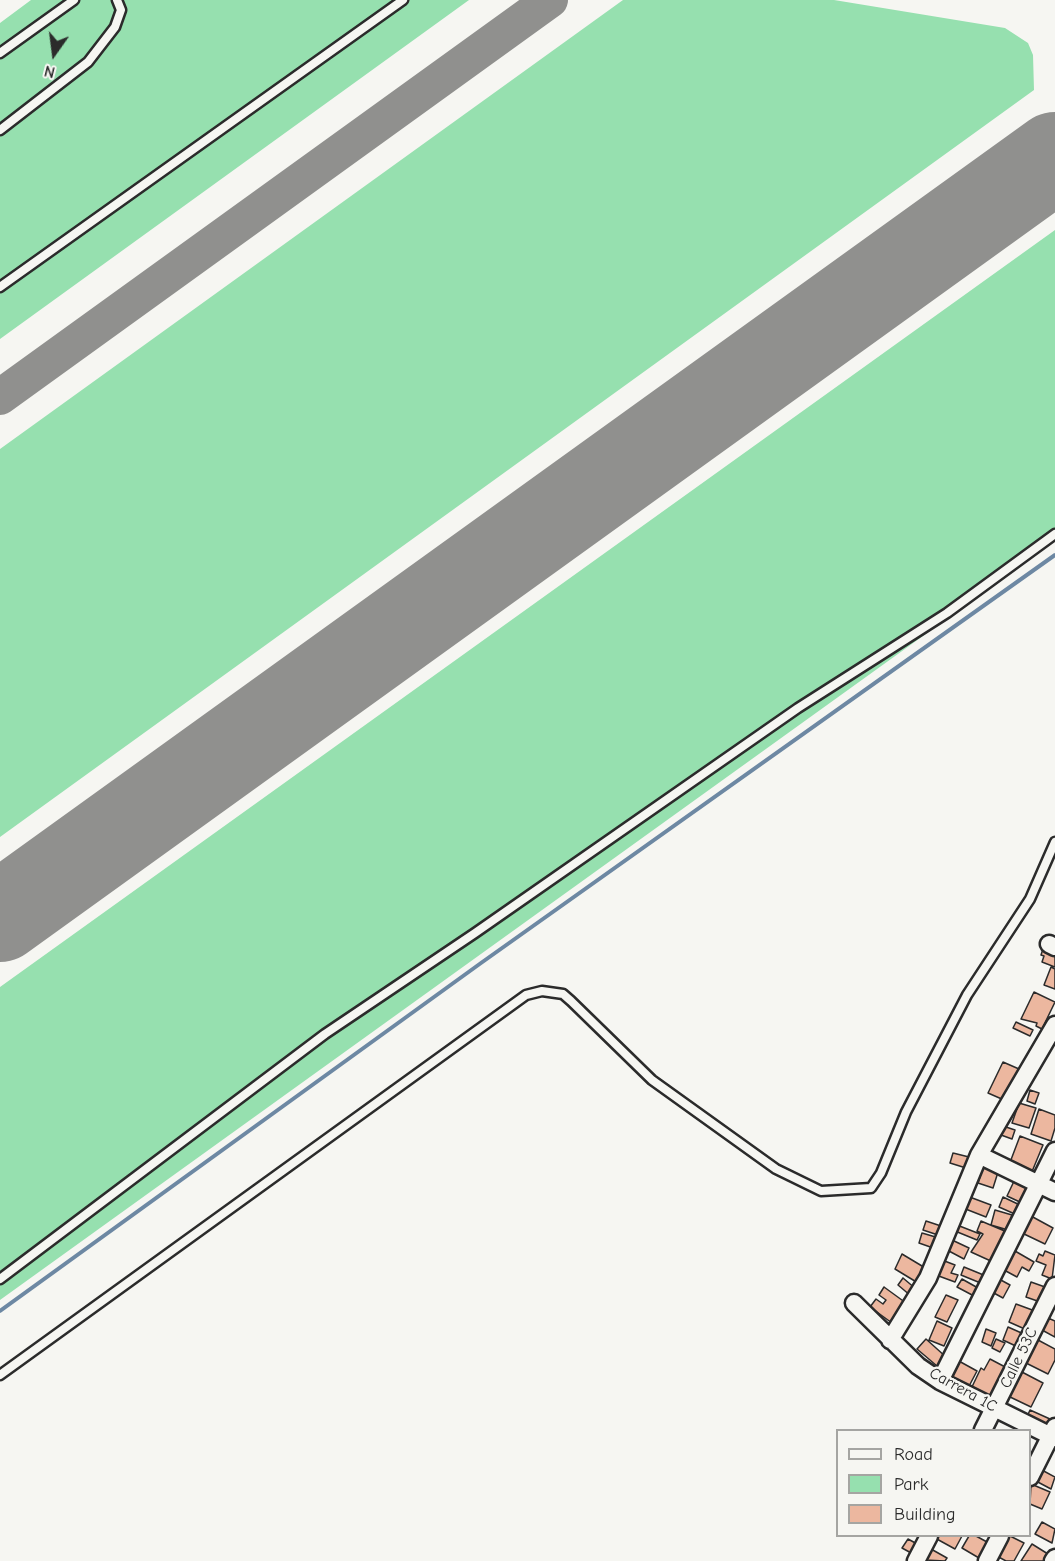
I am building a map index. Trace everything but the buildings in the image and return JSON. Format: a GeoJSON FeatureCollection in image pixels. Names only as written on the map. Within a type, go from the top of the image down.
{"type":"FeatureCollection","features":[{"type":"Feature","properties":{"kind":"street"},"geometry":{"type":"LineString","coordinates":[[890,1340],[927,1278],[980,1155],[1055,1025]]}},
{"type":"Feature","properties":{"kind":"street"},"geometry":{"type":"LineString","coordinates":[[940,1381],[1055,1151]]}},
{"type":"Feature","properties":{"kind":"street"},"geometry":{"type":"LineString","coordinates":[[980,1155],[1055,1192]]}},
{"type":"Feature","properties":{"kind":"street","name":"Calle 53C"},"geometry":{"type":"LineString","coordinates":[[984,1429],[1055,1286]]}},
{"type":"Feature","properties":{"kind":"street","name":"Carrera 1C"},"geometry":{"type":"LineString","coordinates":[[854,1303],[890,1340],[940,1381],[994,1408],[1053,1433]]}},
{"type":"Feature","properties":{"kind":"street"},"geometry":{"type":"LineString","coordinates":[[1031,1473],[1053,1433]]}},
{"type":"Feature","properties":{"kind":"street"},"geometry":{"type":"LineString","coordinates":[[916,1561],[928,1537]]}},
{"type":"Feature","properties":{"kind":"street"},"geometry":{"type":"LineString","coordinates":[[987,1561],[999,1537]]}},
{"type":"Feature","properties":{"kind":"lane"},"geometry":{"type":"LineString","coordinates":[[0,53],[74,0]]}},
{"type":"Feature","properties":{"kind":"lane"},"geometry":{"type":"LineString","coordinates":[[0,130],[88,62],[116,27],[121,10],[117,0]]}},
{"type":"Feature","properties":{"kind":"lane"},"geometry":{"type":"LineString","coordinates":[[0,287],[403,0]]}},
{"type":"Feature","properties":{"kind":"lane"},"geometry":{"type":"LineString","coordinates":[[0,1279],[325,1034],[475,933],[798,708],[947,613],[1055,534]]}},
{"type":"Feature","properties":{"kind":"lane"},"geometry":{"type":"LineString","coordinates":[[0,1375],[526,995],[542,991],[562,994],[652,1080],[776,1168],[821,1191],[871,1188],[881,1173],[906,1112],[967,995],[1030,899],[1055,842]]}},
{"type":"Feature","properties":{"kind":"green space"},"geometry":{"type":"Polygon","coordinates":[[[31,0],[469,0],[0,339],[0,23],[31,0]]]}},
{"type":"Feature","properties":{"kind":"green space"},"geometry":{"type":"Polygon","coordinates":[[[623,0],[834,0],[1005,28],[1028,43],[1033,55],[1034,90],[0,837],[0,449],[623,0]]]}},
{"type":"Feature","properties":{"kind":"green space"},"geometry":{"type":"Polygon","coordinates":[[[1055,230],[1055,541],[0,1300],[0,987],[1055,230]]]}},
{"type":"Feature","properties":{"kind":"waterway"},"geometry":{"type":"LineString","coordinates":[[0,1311],[481,963],[1055,555]]}},
{"type":"Feature","properties":{"kind":"taxiway"},"geometry":{"type":"LineString","coordinates":[[0,397],[550,0]]}},
{"type":"Feature","properties":{"kind":"runway"},"geometry":{"type":"LineString","coordinates":[[0,917],[1055,157]]}}]}
